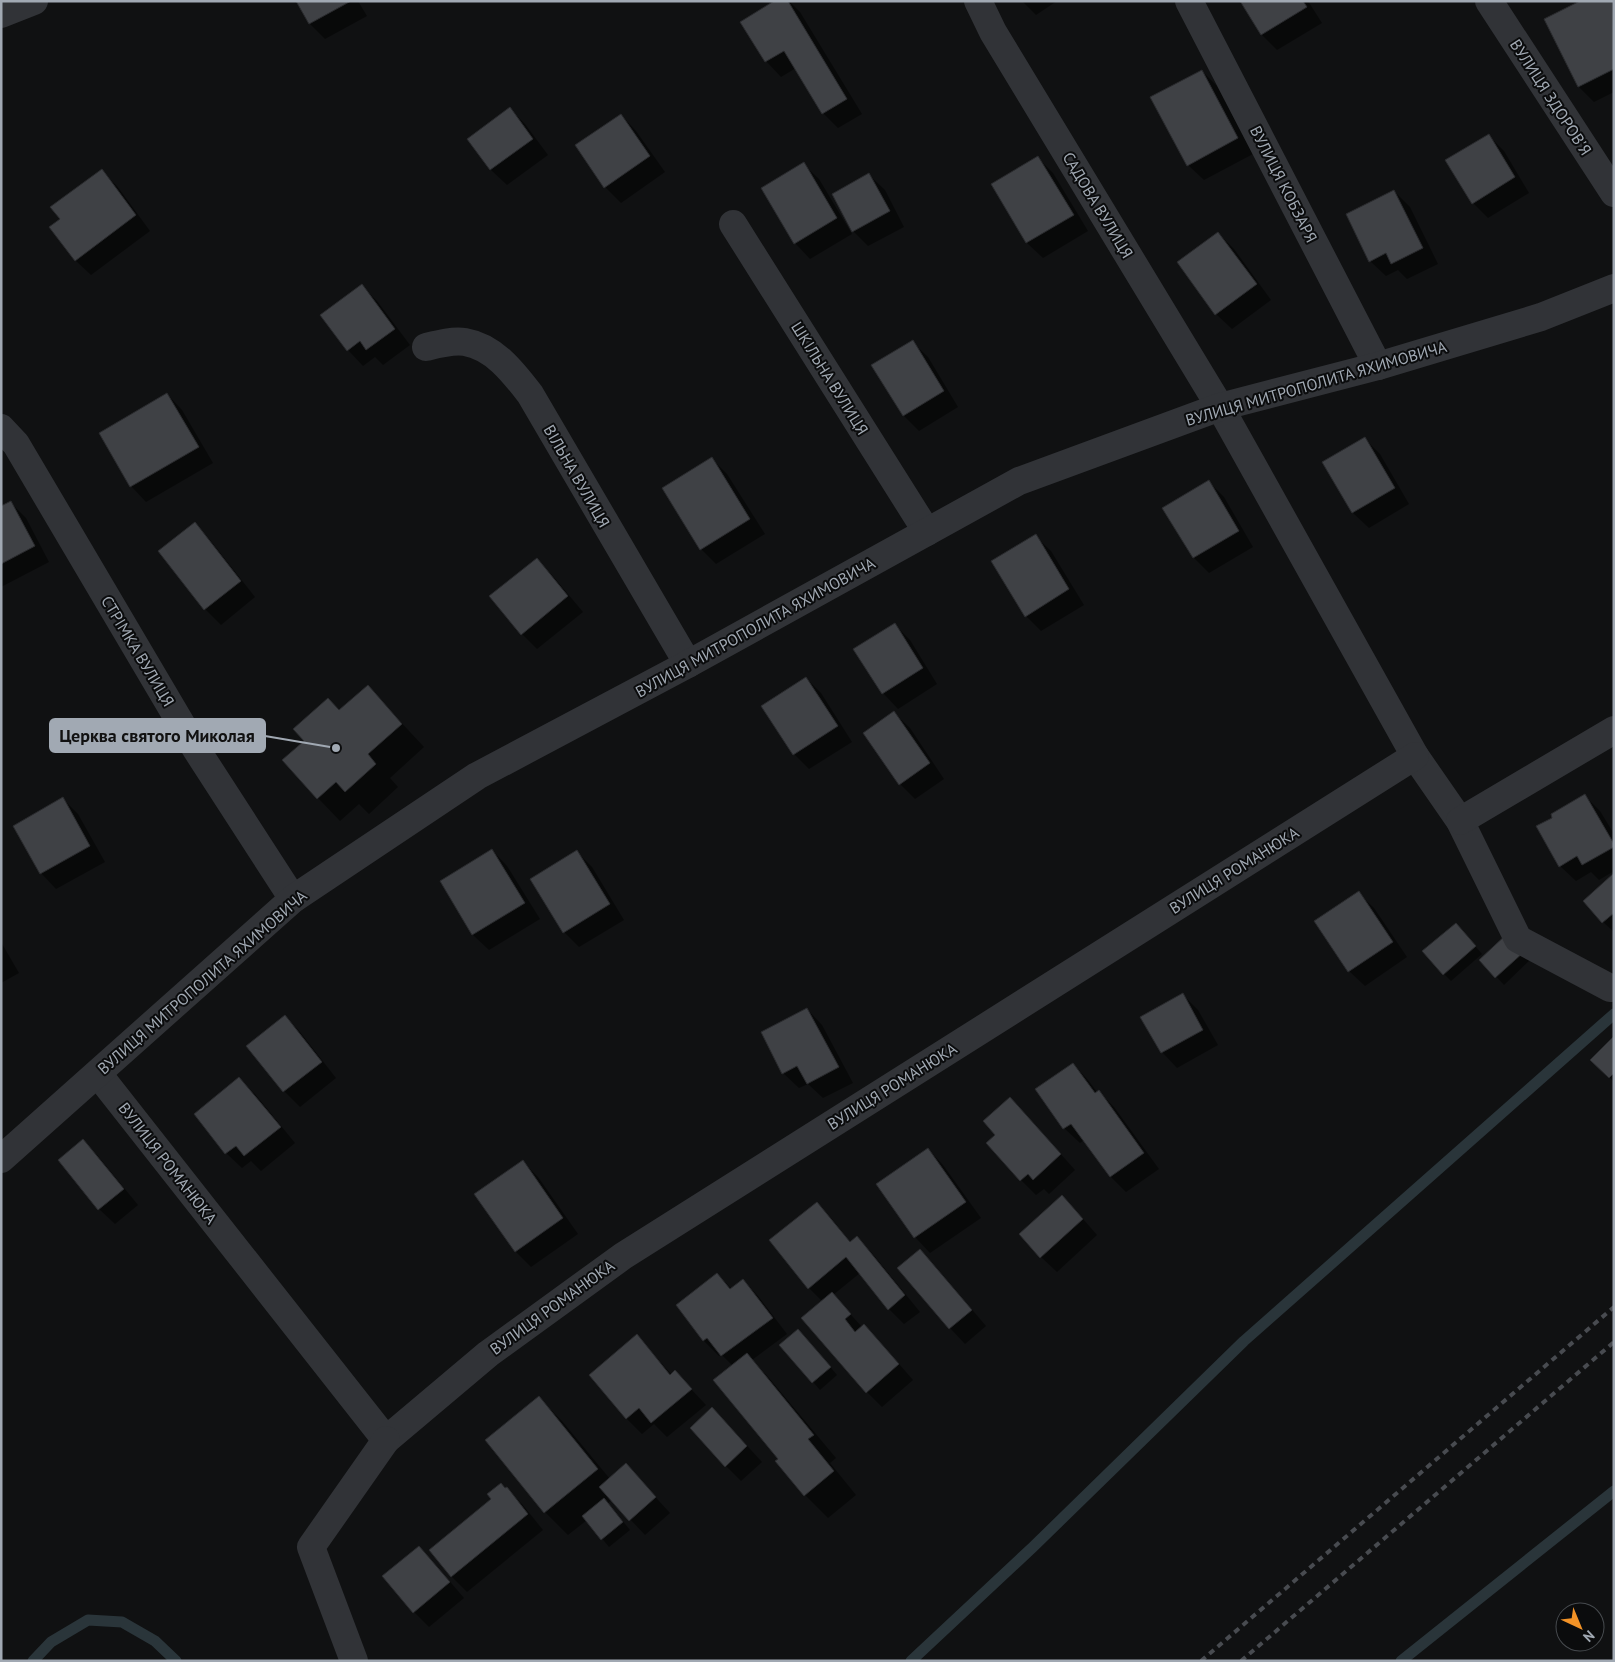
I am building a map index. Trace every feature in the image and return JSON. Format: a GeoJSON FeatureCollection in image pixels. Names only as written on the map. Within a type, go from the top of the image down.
{"type":"FeatureCollection","features":[{"type":"Feature","properties":{"kind":"street"},"geometry":{"type":"LineString","coordinates":[[1,14],[34,1]]}},
{"type":"Feature","properties":{"kind":"street","name":"САДОВА ВУЛИЦЯ"},"geometry":{"type":"LineString","coordinates":[[978,1],[993,32],[1220,407]]}},
{"type":"Feature","properties":{"kind":"street","name":"ВУЛИЦЯ КОБЗАРЯ"},"geometry":{"type":"LineString","coordinates":[[1190,1],[1378,366]]}},
{"type":"Feature","properties":{"kind":"street","name":"ВУЛИЦЯ ЗДОРОВ'Я"},"geometry":{"type":"LineString","coordinates":[[1489,1],[1614,193]]}},
{"type":"Feature","properties":{"kind":"street","name":"ШКІЛЬНА ВУЛИЦЯ"},"geometry":{"type":"LineString","coordinates":[[733,224],[927,532]]}},
{"type":"Feature","properties":{"kind":"street","name":"ВУЛИЦЯ МИТРОПОЛИТА ЯХИМОВИЧА"},"geometry":{"type":"LineString","coordinates":[[1,1159],[293,899],[477,776],[688,664],[1019,481],[1220,407],[1378,366],[1541,317],[1614,288]]}},
{"type":"Feature","properties":{"kind":"street","name":"ВІЛЬНА ВУЛИЦЯ"},"geometry":{"type":"LineString","coordinates":[[426,346],[448,342],[464,342],[479,346],[493,354],[521,382],[530,394],[688,664]]}},
{"type":"Feature","properties":{"kind":"street"},"geometry":{"type":"LineString","coordinates":[[1220,407],[1415,756],[1460,821],[1518,939],[1610,988]]}},
{"type":"Feature","properties":{"kind":"street","name":"СТРІМКА ВУЛИЦЯ"},"geometry":{"type":"LineString","coordinates":[[1,428],[16,444],[196,749],[293,899]]}},
{"type":"Feature","properties":{"kind":"street"},"geometry":{"type":"LineString","coordinates":[[1460,821],[1614,730]]}},
{"type":"Feature","properties":{"kind":"street","name":"ВУЛИЦЯ РОМАНЮКА"},"geometry":{"type":"LineString","coordinates":[[354,1661],[311,1546],[386,1440],[488,1354],[622,1256],[1415,756]]}},
{"type":"Feature","properties":{"kind":"street","name":"ВУЛИЦЯ РОМАНЮКА"},"geometry":{"type":"LineString","coordinates":[[98,1074],[386,1440]]}},
{"type":"Feature","properties":{"kind":"building"},"geometry":{"type":"Polygon","coordinates":[[[296,1],[351,1],[309,24],[296,1]]]}},
{"type":"Feature","properties":{"kind":"building"},"geometry":{"type":"Polygon","coordinates":[[[774,1],[788,1],[847,99],[822,114],[784,51],[765,62],[740,22],[774,1]]]}},
{"type":"Feature","properties":{"kind":"building"},"geometry":{"type":"Polygon","coordinates":[[[1240,1],[1303,1],[1307,7],[1261,35],[1240,1]]]}},
{"type":"Feature","properties":{"kind":"building"},"geometry":{"type":"Polygon","coordinates":[[[1580,1],[1613,1],[1614,69],[1578,87],[1544,19],[1580,1]]]}},
{"type":"Feature","properties":{"kind":"building"},"geometry":{"type":"Polygon","coordinates":[[[1202,70],[1238,138],[1187,166],[1150,97],[1202,70]]]}},
{"type":"Feature","properties":{"kind":"building"},"geometry":{"type":"Polygon","coordinates":[[[510,107],[533,139],[490,170],[467,139],[510,107]]]}},
{"type":"Feature","properties":{"kind":"building"},"geometry":{"type":"Polygon","coordinates":[[[621,114],[650,156],[604,188],[575,145],[621,114]]]}},
{"type":"Feature","properties":{"kind":"building"},"geometry":{"type":"Polygon","coordinates":[[[1489,134],[1515,177],[1472,204],[1445,160],[1489,134]]]}},
{"type":"Feature","properties":{"kind":"building"},"geometry":{"type":"Polygon","coordinates":[[[1038,156],[1074,215],[1026,243],[991,184],[1038,156]]]}},
{"type":"Feature","properties":{"kind":"building"},"geometry":{"type":"Polygon","coordinates":[[[804,162],[837,218],[794,244],[761,188],[804,162]]]}},
{"type":"Feature","properties":{"kind":"building"},"geometry":{"type":"Polygon","coordinates":[[[102,169],[136,215],[75,261],[49,227],[60,219],[50,207],[102,169]]]}},
{"type":"Feature","properties":{"kind":"building"},"geometry":{"type":"Polygon","coordinates":[[[869,173],[890,211],[852,232],[832,194],[869,173]]]}},
{"type":"Feature","properties":{"kind":"building"},"geometry":{"type":"Polygon","coordinates":[[[1394,190],[1423,248],[1391,264],[1386,253],[1369,262],[1346,214],[1394,190]]]}},
{"type":"Feature","properties":{"kind":"building"},"geometry":{"type":"Polygon","coordinates":[[[1218,232],[1257,284],[1215,315],[1177,262],[1218,232]]]}},
{"type":"Feature","properties":{"kind":"building"},"geometry":{"type":"Polygon","coordinates":[[[362,284],[395,329],[366,350],[360,341],[347,351],[320,315],[362,284]]]}},
{"type":"Feature","properties":{"kind":"building"},"geometry":{"type":"Polygon","coordinates":[[[913,340],[944,391],[903,416],[871,365],[913,340]]]}},
{"type":"Feature","properties":{"kind":"building"},"geometry":{"type":"Polygon","coordinates":[[[167,393],[199,447],[130,487],[99,433],[167,393]]]}},
{"type":"Feature","properties":{"kind":"building"},"geometry":{"type":"Polygon","coordinates":[[[1365,437],[1395,488],[1352,513],[1322,462],[1365,437]]]}},
{"type":"Feature","properties":{"kind":"building"},"geometry":{"type":"Polygon","coordinates":[[[712,457],[750,519],[700,550],[662,488],[712,457]]]}},
{"type":"Feature","properties":{"kind":"building"},"geometry":{"type":"Polygon","coordinates":[[[1209,480],[1239,531],[1193,558],[1162,508],[1209,480]]]}},
{"type":"Feature","properties":{"kind":"building"},"geometry":{"type":"Polygon","coordinates":[[[11,501],[35,546],[1,564],[1,506],[11,501]]]}},
{"type":"Feature","properties":{"kind":"building"},"geometry":{"type":"Polygon","coordinates":[[[195,522],[241,581],[204,610],[158,551],[195,522]]]}},
{"type":"Feature","properties":{"kind":"building"},"geometry":{"type":"Polygon","coordinates":[[[1036,534],[1069,589],[1025,617],[991,561],[1036,534]]]}},
{"type":"Feature","properties":{"kind":"building"},"geometry":{"type":"Polygon","coordinates":[[[537,558],[568,596],[521,635],[489,596],[537,558]]]}},
{"type":"Feature","properties":{"kind":"building"},"geometry":{"type":"Polygon","coordinates":[[[895,623],[923,668],[882,694],[853,649],[895,623]]]}},
{"type":"Feature","properties":{"kind":"building"},"geometry":{"type":"Polygon","coordinates":[[[806,677],[838,726],[793,755],[761,706],[806,677]]]}},
{"type":"Feature","properties":{"kind":"building"},"geometry":{"type":"Polygon","coordinates":[[[368,685],[402,724],[368,754],[376,764],[345,792],[336,782],[317,799],[282,760],[304,741],[293,729],[328,698],[339,710],[368,685]]]}},
{"type":"Feature","properties":{"kind":"building"},"geometry":{"type":"Polygon","coordinates":[[[894,711],[930,763],[899,785],[863,733],[894,711]]]}},
{"type":"Feature","properties":{"kind":"building"},"geometry":{"type":"Polygon","coordinates":[[[1585,794],[1614,847],[1582,865],[1577,856],[1559,867],[1536,826],[1552,818],[1551,814],[1585,794]]]}},
{"type":"Feature","properties":{"kind":"building"},"geometry":{"type":"Polygon","coordinates":[[[63,797],[90,846],[40,874],[13,826],[63,797]]]}},
{"type":"Feature","properties":{"kind":"building"},"geometry":{"type":"Polygon","coordinates":[[[492,849],[525,903],[472,935],[440,881],[492,849]]]}},
{"type":"Feature","properties":{"kind":"building"},"geometry":{"type":"Polygon","coordinates":[[[577,850],[610,904],[563,933],[530,879],[577,850]]]}},
{"type":"Feature","properties":{"kind":"building"},"geometry":{"type":"Polygon","coordinates":[[[1614,873],[1614,913],[1602,923],[1583,901],[1614,873]]]}},
{"type":"Feature","properties":{"kind":"building"},"geometry":{"type":"Polygon","coordinates":[[[1359,891],[1393,942],[1348,972],[1314,921],[1359,891]]]}},
{"type":"Feature","properties":{"kind":"building"},"geometry":{"type":"Polygon","coordinates":[[[1456,923],[1476,946],[1443,975],[1422,951],[1456,923]]]}},
{"type":"Feature","properties":{"kind":"building"},"geometry":{"type":"Polygon","coordinates":[[[1508,933],[1525,951],[1495,978],[1479,960],[1508,933]]]}},
{"type":"Feature","properties":{"kind":"building"},"geometry":{"type":"Polygon","coordinates":[[[1183,993],[1203,1030],[1161,1053],[1140,1017],[1183,993]]]}},
{"type":"Feature","properties":{"kind":"building"},"geometry":{"type":"Polygon","coordinates":[[[807,1008],[839,1067],[807,1084],[797,1066],[782,1074],[761,1032],[807,1008]]]}},
{"type":"Feature","properties":{"kind":"building"},"geometry":{"type":"Polygon","coordinates":[[[285,1015],[322,1062],[283,1092],[246,1046],[285,1015]]]}},
{"type":"Feature","properties":{"kind":"building"},"geometry":{"type":"Polygon","coordinates":[[[1614,1036],[1614,1073],[1609,1078],[1590,1060],[1614,1036]]]}},
{"type":"Feature","properties":{"kind":"building"},"geometry":{"type":"Polygon","coordinates":[[[1073,1063],[1095,1093],[1099,1090],[1144,1153],[1110,1177],[1071,1124],[1063,1129],[1035,1089],[1073,1063]]]}},
{"type":"Feature","properties":{"kind":"building"},"geometry":{"type":"Polygon","coordinates":[[[239,1077],[281,1127],[244,1156],[236,1146],[225,1154],[194,1114],[239,1077]]]}},
{"type":"Feature","properties":{"kind":"building"},"geometry":{"type":"Polygon","coordinates":[[[1010,1097],[1061,1154],[1033,1180],[1028,1174],[1020,1181],[986,1143],[995,1135],[983,1121],[1010,1097]]]}},
{"type":"Feature","properties":{"kind":"building"},"geometry":{"type":"Polygon","coordinates":[[[83,1139],[124,1189],[98,1210],[58,1160],[83,1139]]]}},
{"type":"Feature","properties":{"kind":"building"},"geometry":{"type":"Polygon","coordinates":[[[928,1148],[966,1202],[914,1238],[876,1184],[928,1148]]]}},
{"type":"Feature","properties":{"kind":"building"},"geometry":{"type":"Polygon","coordinates":[[[523,1160],[563,1218],[515,1252],[474,1194],[523,1160]]]}},
{"type":"Feature","properties":{"kind":"building"},"geometry":{"type":"Polygon","coordinates":[[[1062,1195],[1083,1219],[1040,1258],[1019,1234],[1062,1195]]]}},
{"type":"Feature","properties":{"kind":"building"},"geometry":{"type":"Polygon","coordinates":[[[817,1202],[850,1242],[857,1236],[905,1295],[888,1310],[846,1257],[808,1289],[769,1240],[817,1202]]]}},
{"type":"Feature","properties":{"kind":"building"},"geometry":{"type":"Polygon","coordinates":[[[920,1249],[972,1310],[949,1329],[897,1268],[920,1249]]]}},
{"type":"Feature","properties":{"kind":"building"},"geometry":{"type":"Polygon","coordinates":[[[717,1273],[730,1289],[743,1279],[773,1318],[721,1356],[707,1338],[703,1341],[676,1305],[717,1273]]]}},
{"type":"Feature","properties":{"kind":"building"},"geometry":{"type":"Polygon","coordinates":[[[832,1292],[851,1314],[845,1319],[855,1332],[864,1324],[899,1364],[866,1393],[801,1318],[832,1292]]]}},
{"type":"Feature","properties":{"kind":"building"},"geometry":{"type":"Polygon","coordinates":[[[798,1329],[831,1367],[812,1383],[779,1345],[798,1329]]]}},
{"type":"Feature","properties":{"kind":"building"},"geometry":{"type":"Polygon","coordinates":[[[637,1334],[670,1375],[675,1370],[692,1389],[651,1423],[639,1408],[626,1419],[589,1375],[637,1334]]]}},
{"type":"Feature","properties":{"kind":"building"},"geometry":{"type":"Polygon","coordinates":[[[747,1353],[814,1435],[808,1439],[834,1471],[804,1496],[775,1461],[778,1459],[713,1380],[747,1353]]]}},
{"type":"Feature","properties":{"kind":"building"},"geometry":{"type":"Polygon","coordinates":[[[539,1396],[598,1469],[544,1513],[485,1440],[539,1396]]]}},
{"type":"Feature","properties":{"kind":"building"},"geometry":{"type":"Polygon","coordinates":[[[712,1407],[747,1446],[725,1467],[690,1428],[712,1407]]]}},
{"type":"Feature","properties":{"kind":"building"},"geometry":{"type":"Polygon","coordinates":[[[626,1463],[656,1497],[629,1521],[599,1487],[626,1463]]]}},
{"type":"Feature","properties":{"kind":"building"},"geometry":{"type":"Polygon","coordinates":[[[501,1483],[505,1488],[507,1487],[528,1514],[451,1577],[429,1550],[491,1499],[487,1494],[501,1483]]]}},
{"type":"Feature","properties":{"kind":"building"},"geometry":{"type":"Polygon","coordinates":[[[604,1498],[623,1522],[601,1540],[582,1516],[604,1498]]]}},
{"type":"Feature","properties":{"kind":"building"},"geometry":{"type":"Polygon","coordinates":[[[419,1546],[450,1582],[413,1613],[382,1576],[419,1546]]]}},
{"type":"Feature","properties":{"kind":"waterway"},"geometry":{"type":"LineString","coordinates":[[911,1661],[1033,1547],[1244,1341],[1614,1014]]}},
{"type":"Feature","properties":{"kind":"waterway"},"geometry":{"type":"LineString","coordinates":[[1401,1661],[1614,1491]]}},
{"type":"Feature","properties":{"kind":"waterway"},"geometry":{"type":"LineString","coordinates":[[33,1661],[51,1642],[88,1620],[122,1622],[155,1641],[176,1661]]}},
{"type":"Feature","properties":{"kind":"railway"},"geometry":{"type":"LineString","coordinates":[[1201,1661],[1614,1307]]}},
{"type":"Feature","properties":{"kind":"railway"},"geometry":{"type":"LineString","coordinates":[[1241,1661],[1614,1342]]}},
{"type":"Feature","properties":{"kind":"place","name":"Церква святого Миколая"},"geometry":{"type":"Point","coordinates":[336,748]}}]}
